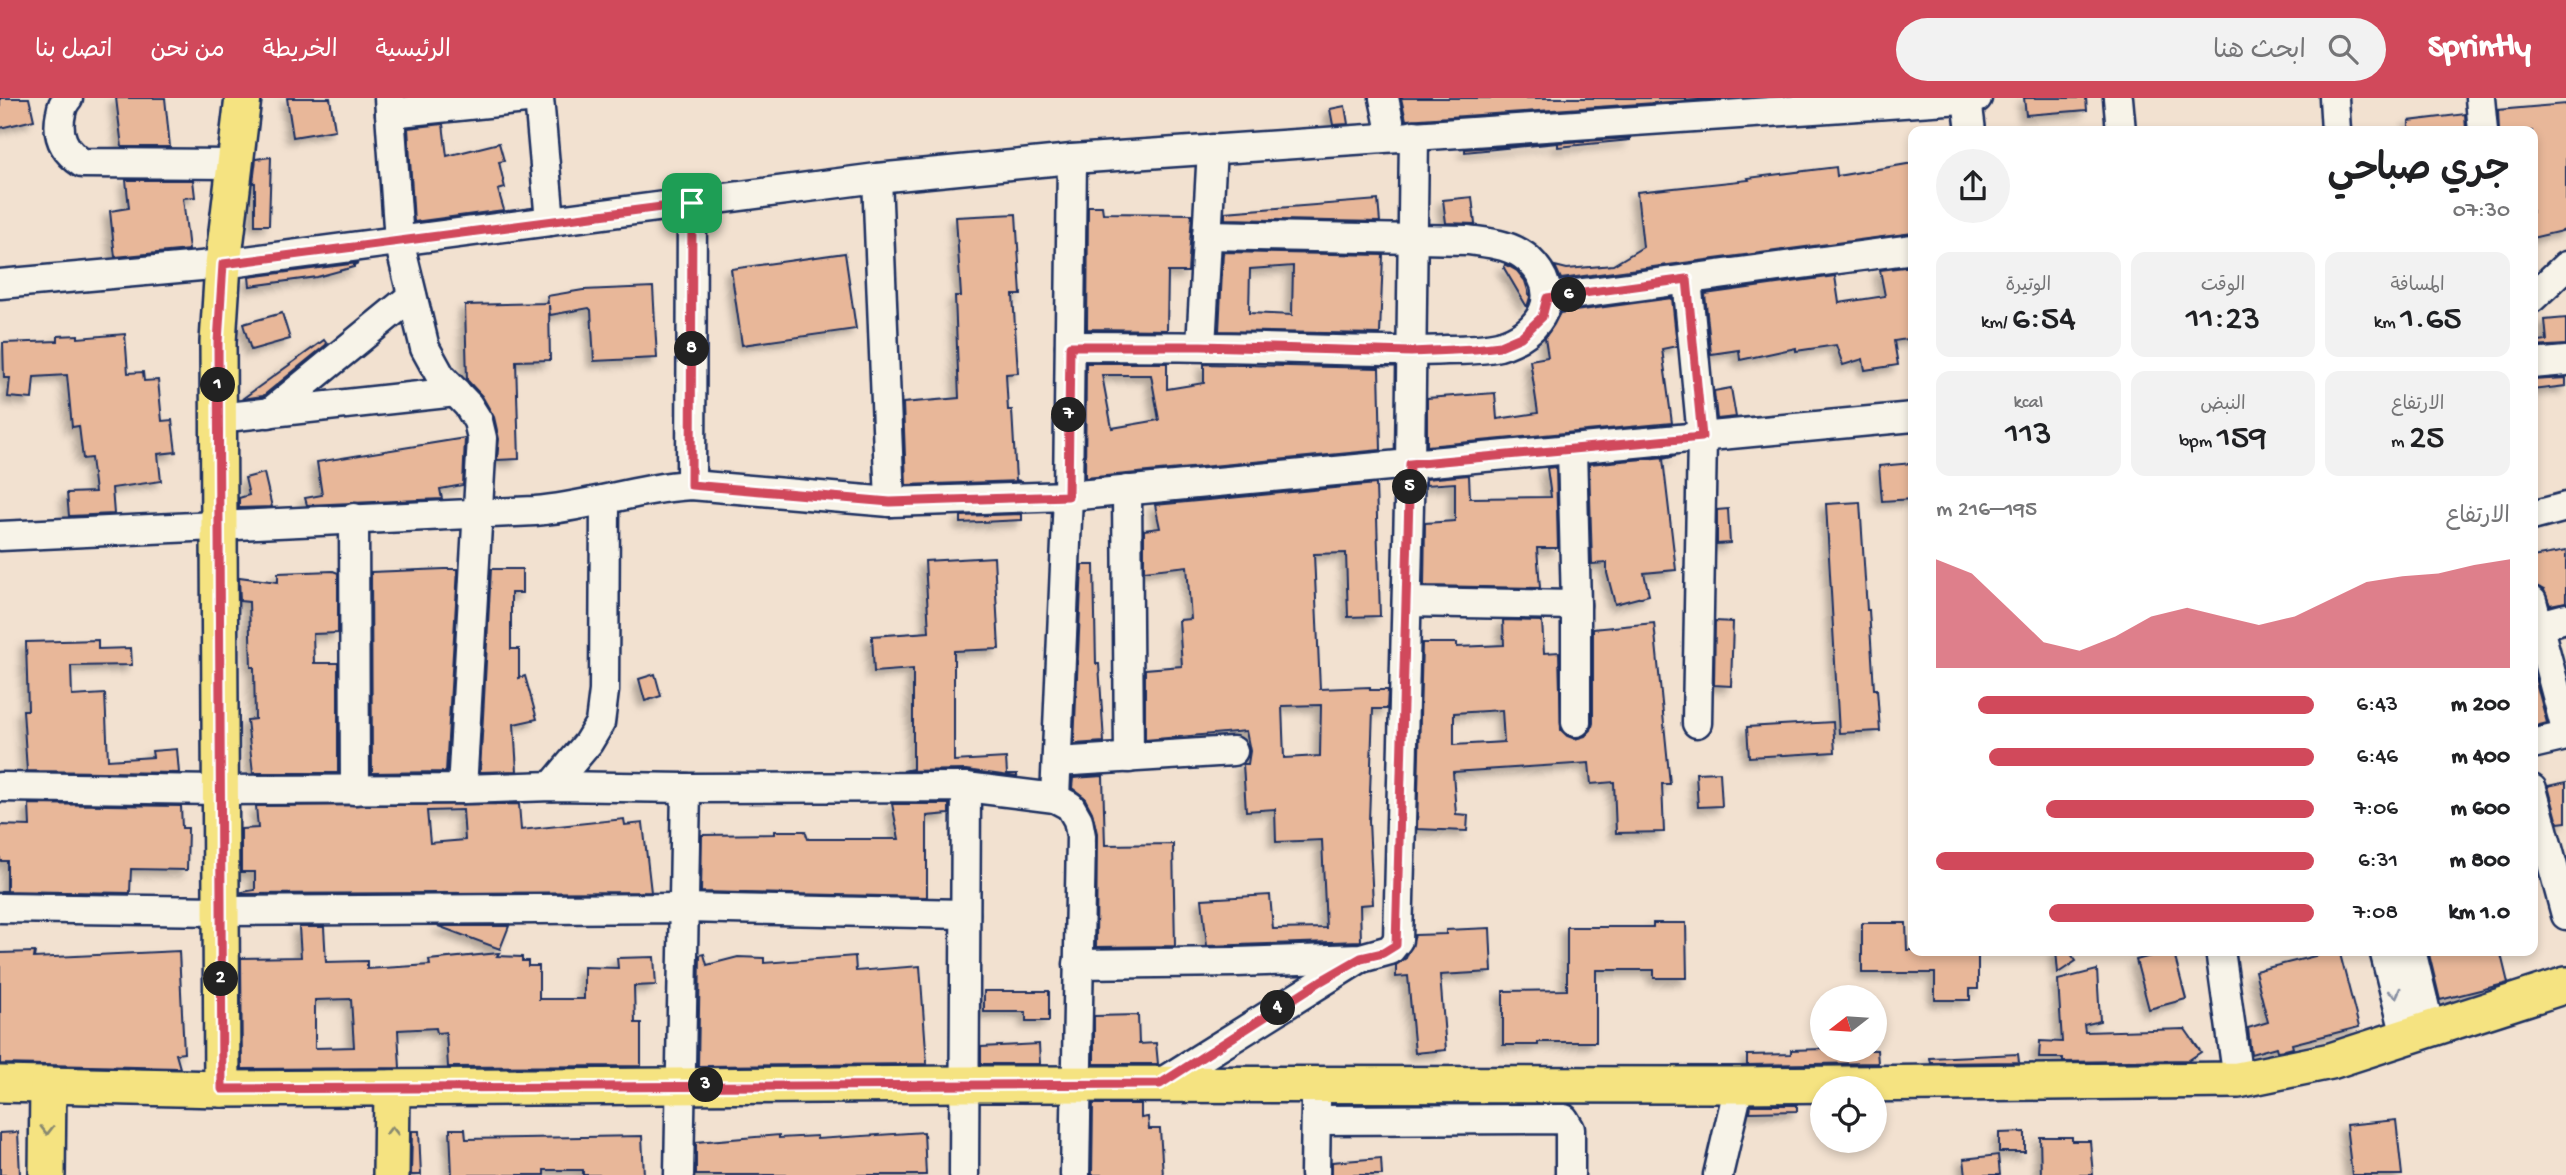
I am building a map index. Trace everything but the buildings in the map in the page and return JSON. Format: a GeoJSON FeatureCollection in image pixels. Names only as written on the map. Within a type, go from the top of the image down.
{"type":"FeatureCollection","features":[{"type":"Feature","properties":{"kind":"main road"},"geometry":{"type":"LineString","coordinates":[[222,1089],[218,342],[223,264],[243,98]]}},
{"type":"Feature","properties":{"kind":"main road"},"geometry":{"type":"LineString","coordinates":[[0,1084],[222,1089],[964,1084],[1739,1086],[2238,1080],[2331,1061],[2566,985]]}},
{"type":"Feature","properties":{"kind":"main road"},"geometry":{"type":"LineString","coordinates":[[47,1175],[48,1085]]}},
{"type":"Feature","properties":{"kind":"main road"},"geometry":{"type":"LineString","coordinates":[[391,1175],[392,1088]]}},
{"type":"Feature","properties":{"kind":"street"},"geometry":{"type":"LineString","coordinates":[[68,98],[64,101],[59,122],[60,138],[71,155],[82,163],[235,163]]}},
{"type":"Feature","properties":{"kind":"street"},"geometry":{"type":"LineString","coordinates":[[462,789],[482,438],[478,421],[441,377],[425,348],[399,241],[390,106],[537,98],[550,221]]}},
{"type":"Feature","properties":{"kind":"street"},"geometry":{"type":"LineString","coordinates":[[1078,964],[1361,958],[1390,950],[1398,940],[1413,239],[1403,135],[1384,98]]}},
{"type":"Feature","properties":{"kind":"street"},"geometry":{"type":"LineString","coordinates":[[0,284],[223,264],[877,178],[1072,159],[1403,135],[1651,109],[1977,98]]}},
{"type":"Feature","properties":{"kind":"street"},"geometry":{"type":"LineString","coordinates":[[2118,98],[2121,126]]}},
{"type":"Feature","properties":{"kind":"street"},"geometry":{"type":"LineString","coordinates":[[2334,98],[2336,126]]}},
{"type":"Feature","properties":{"kind":"street"},"geometry":{"type":"LineString","coordinates":[[2480,98],[2483,126]]}},
{"type":"Feature","properties":{"kind":"street"},"geometry":{"type":"LineString","coordinates":[[1967,99],[1970,126]]}},
{"type":"Feature","properties":{"kind":"street"},"geometry":{"type":"LineString","coordinates":[[1201,346],[1212,149]]}},
{"type":"Feature","properties":{"kind":"street"},"geometry":{"type":"LineString","coordinates":[[1055,798],[1068,496],[1072,159]]}},
{"type":"Feature","properties":{"kind":"street"},"geometry":{"type":"LineString","coordinates":[[877,178],[890,502]]}},
{"type":"Feature","properties":{"kind":"street"},"geometry":{"type":"LineString","coordinates":[[691,485],[692,203]]}},
{"type":"Feature","properties":{"kind":"street"},"geometry":{"type":"LineString","coordinates":[[1070,346],[1201,346],[1411,352],[1475,349],[1500,346],[1521,337],[1542,317],[1547,298],[1544,281],[1527,259],[1502,245],[1468,240],[1207,235]]}},
{"type":"Feature","properties":{"kind":"street"},"geometry":{"type":"LineString","coordinates":[[1547,298],[1908,250]]}},
{"type":"Feature","properties":{"kind":"street"},"geometry":{"type":"LineString","coordinates":[[2538,292],[2566,266]]}},
{"type":"Feature","properties":{"kind":"street"},"geometry":{"type":"LineString","coordinates":[[1687,279],[1702,437],[1697,723]]}},
{"type":"Feature","properties":{"kind":"street"},"geometry":{"type":"LineString","coordinates":[[269,413],[412,296]]}},
{"type":"Feature","properties":{"kind":"street"},"geometry":{"type":"LineString","coordinates":[[2538,363],[2566,361]]}},
{"type":"Feature","properties":{"kind":"street"},"geometry":{"type":"LineString","coordinates":[[218,418],[456,392]]}},
{"type":"Feature","properties":{"kind":"street"},"geometry":{"type":"LineString","coordinates":[[0,536],[569,508],[659,486],[691,485],[890,502],[1068,496],[1908,417]]}},
{"type":"Feature","properties":{"kind":"street"},"geometry":{"type":"LineString","coordinates":[[1572,449],[1576,722]]}},
{"type":"Feature","properties":{"kind":"street"},"geometry":{"type":"LineString","coordinates":[[1127,490],[1129,758]]}},
{"type":"Feature","properties":{"kind":"street"},"geometry":{"type":"LineString","coordinates":[[552,786],[588,743],[600,723],[604,691],[605,501]]}},
{"type":"Feature","properties":{"kind":"street"},"geometry":{"type":"LineString","coordinates":[[2538,514],[2566,507]]}},
{"type":"Feature","properties":{"kind":"street"},"geometry":{"type":"LineString","coordinates":[[354,518],[355,790]]}},
{"type":"Feature","properties":{"kind":"street"},"geometry":{"type":"LineString","coordinates":[[1407,602],[1576,605]]}},
{"type":"Feature","properties":{"kind":"street"},"geometry":{"type":"LineString","coordinates":[[2538,618],[2566,618]]}},
{"type":"Feature","properties":{"kind":"street"},"geometry":{"type":"LineString","coordinates":[[2538,632],[2566,730]]}},
{"type":"Feature","properties":{"kind":"street"},"geometry":{"type":"LineString","coordinates":[[2538,743],[2566,737]]}},
{"type":"Feature","properties":{"kind":"street"},"geometry":{"type":"LineString","coordinates":[[1057,762],[1233,751]]}},
{"type":"Feature","properties":{"kind":"street"},"geometry":{"type":"LineString","coordinates":[[0,787],[220,790],[552,786],[966,787],[1055,798],[1070,806],[1078,820],[1081,836],[1075,1175]]}},
{"type":"Feature","properties":{"kind":"street"},"geometry":{"type":"LineString","coordinates":[[964,1175],[966,787]]}},
{"type":"Feature","properties":{"kind":"street"},"geometry":{"type":"LineString","coordinates":[[679,1175],[686,788]]}},
{"type":"Feature","properties":{"kind":"street"},"geometry":{"type":"LineString","coordinates":[[2538,812],[2566,915]]}},
{"type":"Feature","properties":{"kind":"street"},"geometry":{"type":"LineString","coordinates":[[0,908],[221,911],[684,908],[965,914]]}},
{"type":"Feature","properties":{"kind":"street"},"geometry":{"type":"LineString","coordinates":[[2221,956],[2238,1080]]}},
{"type":"Feature","properties":{"kind":"street"},"geometry":{"type":"LineString","coordinates":[[2386,956],[2418,1033]]}},
{"type":"Feature","properties":{"kind":"street"},"geometry":{"type":"LineString","coordinates":[[2412,956],[2418,1033]]}},
{"type":"Feature","properties":{"kind":"street"},"geometry":{"type":"LineString","coordinates":[[1160,1084],[1361,958]]}},
{"type":"Feature","properties":{"kind":"street"},"geometry":{"type":"LineString","coordinates":[[1315,1175],[1316,1085]]}},
{"type":"Feature","properties":{"kind":"street"},"geometry":{"type":"LineString","coordinates":[[1718,1175],[1739,1086]]}},
{"type":"Feature","properties":{"kind":"street"},"geometry":{"type":"LineString","coordinates":[[1316,1120],[1564,1119],[1570,1129],[1570,1175]]}},
{"type":"Feature","properties":{"kind":"route"},"geometry":{"type":"LineString","coordinates":[[692,203],[691,485],[890,502],[1068,496],[1070,346],[1201,346],[1411,352],[1475,349],[1500,346],[1521,337],[1542,317],[1547,298],[1687,279],[1702,437],[1410,464],[1396,945],[1383,953],[1361,958],[1321,981],[1160,1084],[222,1089],[218,342],[223,264],[692,203]]}}]}
